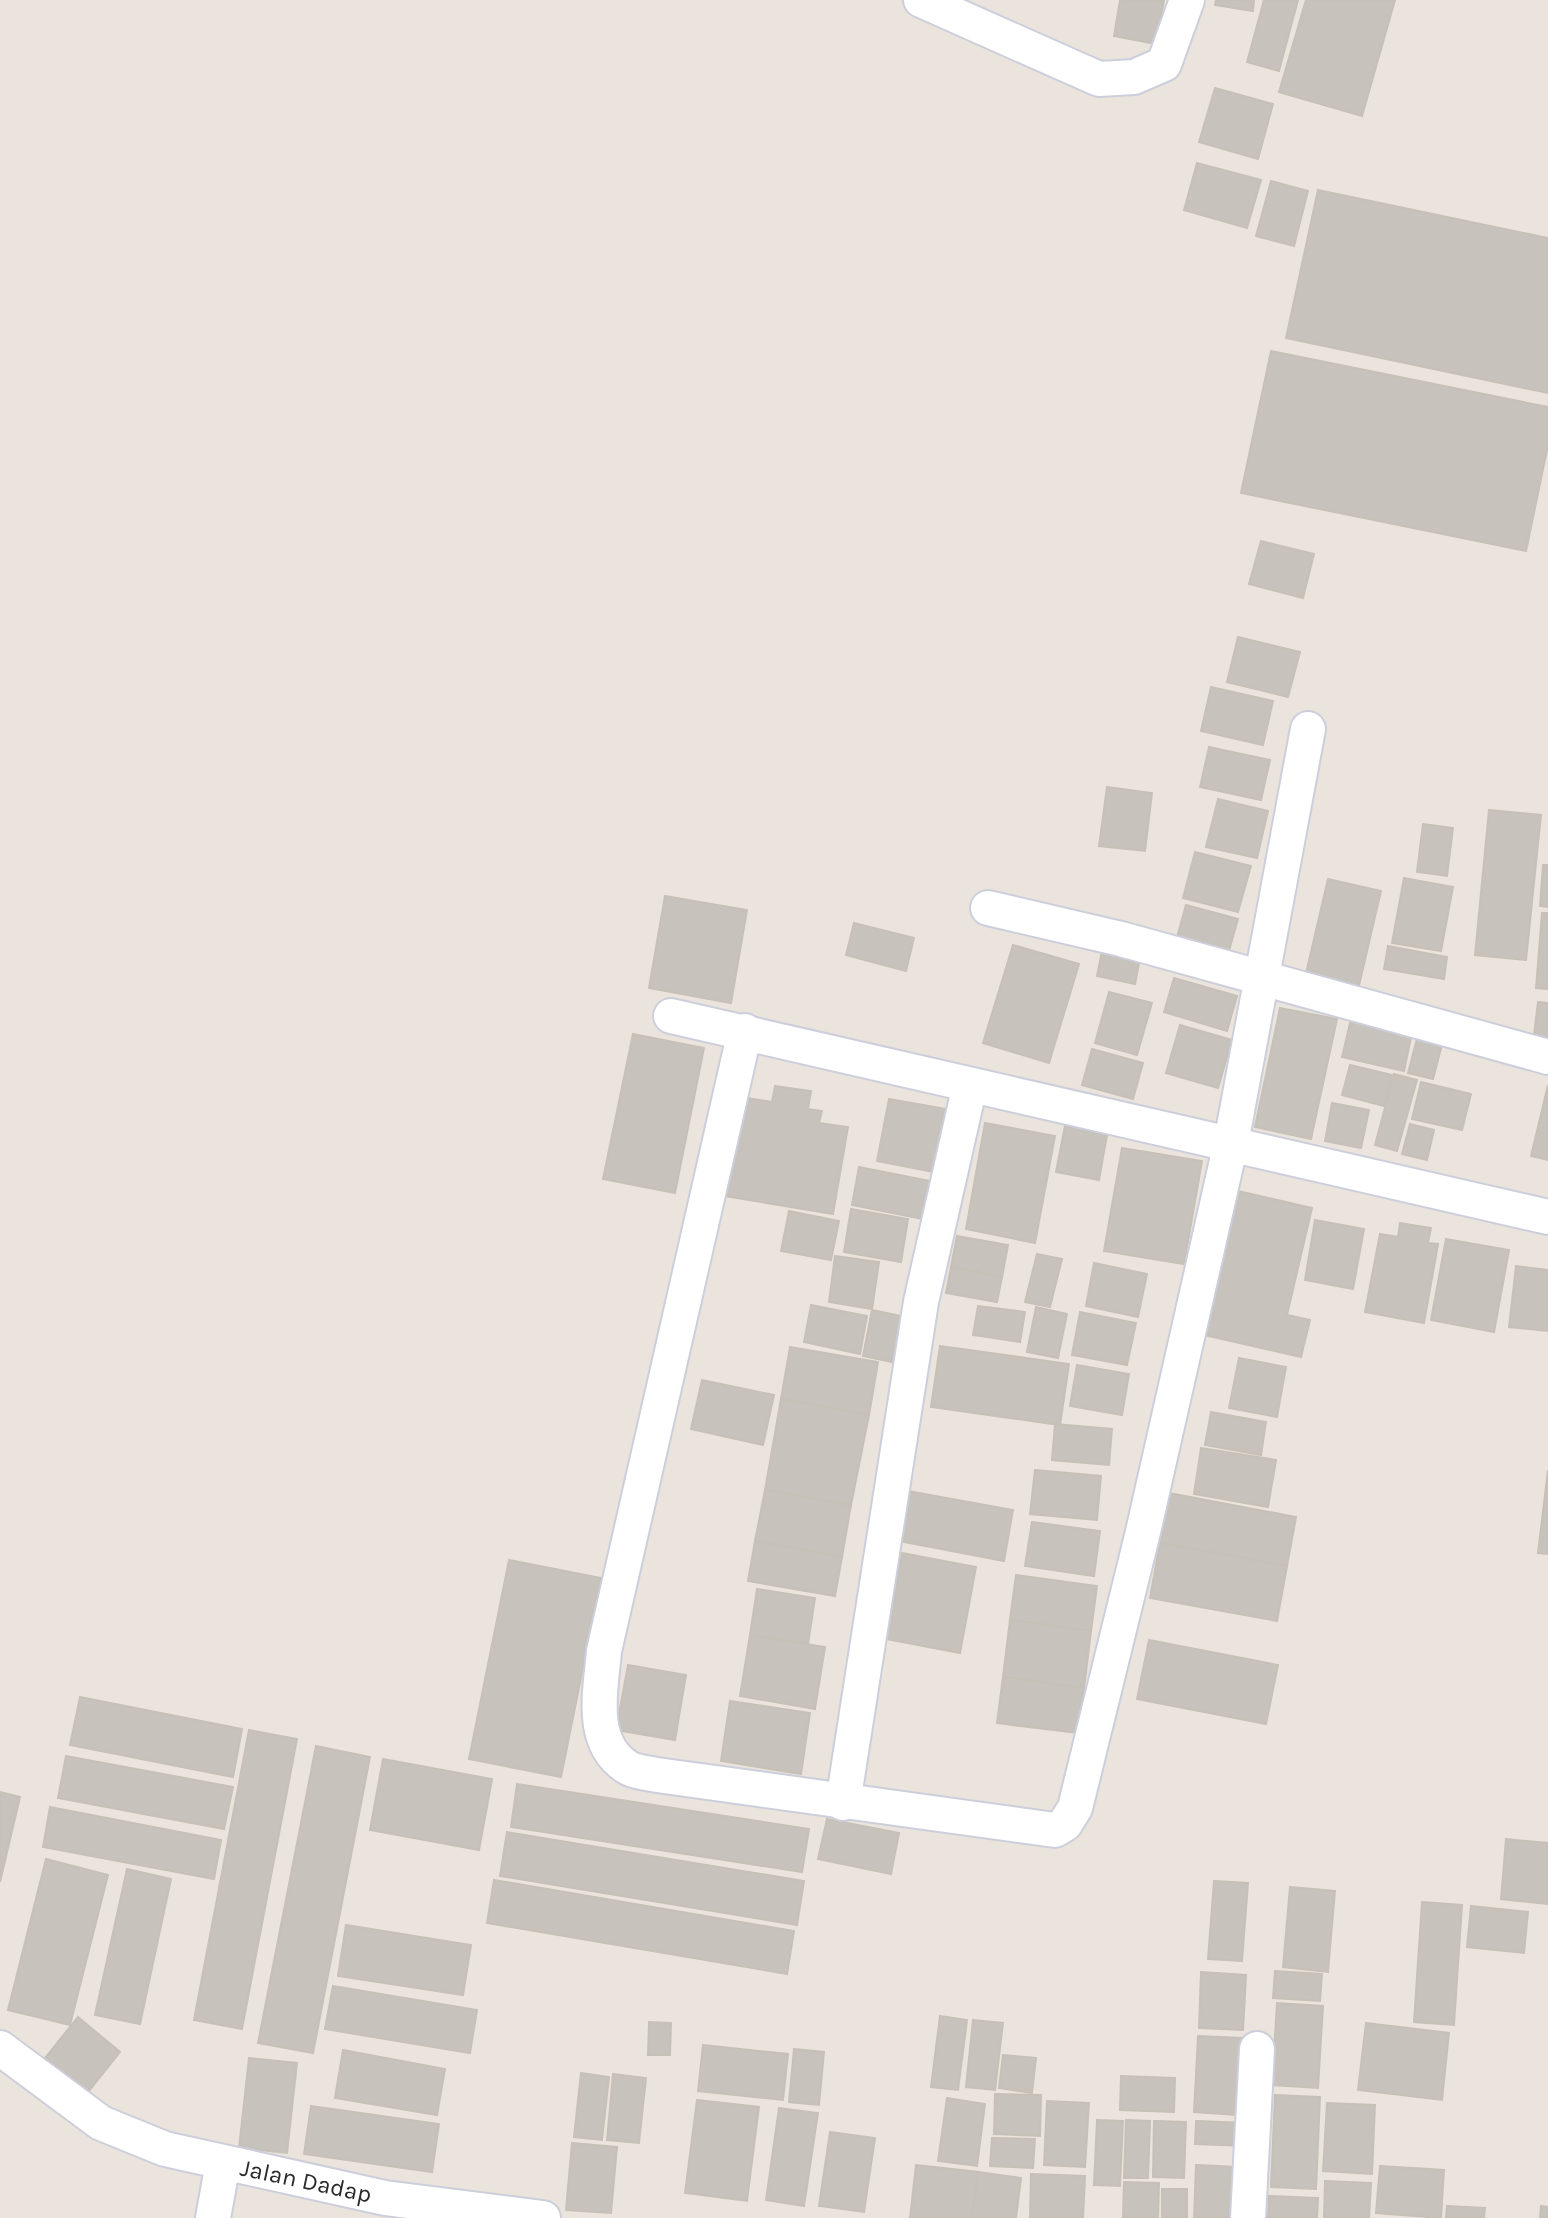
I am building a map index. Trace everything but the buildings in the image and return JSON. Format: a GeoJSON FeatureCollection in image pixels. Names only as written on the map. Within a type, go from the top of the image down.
{"type":"FeatureCollection","features":[{"type":"Feature","properties":{"kind":"street"},"geometry":{"type":"LineString","coordinates":[[921,0],[1099,79],[1134,77],[1164,64],[1187,0]]}},
{"type":"Feature","properties":{"kind":"street"},"geometry":{"type":"LineString","coordinates":[[745,1031],[604,1651],[598,1714],[608,1748],[628,1768],[843,1803],[1055,1830],[1069,1819],[1075,1808],[1143,1532],[1231,1143],[1308,729]]}},
{"type":"Feature","properties":{"kind":"street"},"geometry":{"type":"LineString","coordinates":[[988,908],[1121,939],[1548,1057]]}},
{"type":"Feature","properties":{"kind":"street"},"geometry":{"type":"LineString","coordinates":[[671,1016],[1548,1217]]}},
{"type":"Feature","properties":{"kind":"street"},"geometry":{"type":"LineString","coordinates":[[843,1803],[921,1302],[970,1085]]}},
{"type":"Feature","properties":{"kind":"street","name":"Jalan Dadap"},"geometry":{"type":"LineString","coordinates":[[0,2048],[101,2123],[165,2149],[385,2198],[543,2218]]}},
{"type":"Feature","properties":{"kind":"street"},"geometry":{"type":"LineString","coordinates":[[1248,2218],[1257,2049]]}},
{"type":"Feature","properties":{"kind":"street"},"geometry":{"type":"LineString","coordinates":[[213,2218],[223,2163]]}}]}
